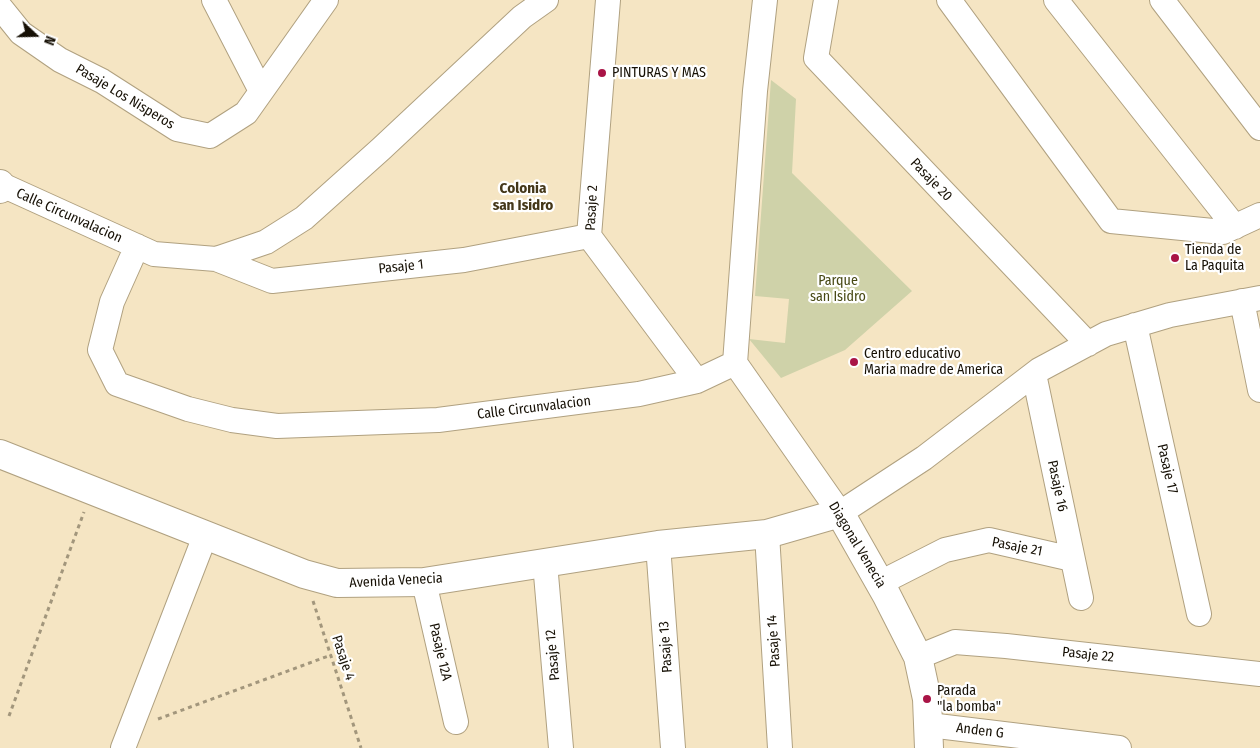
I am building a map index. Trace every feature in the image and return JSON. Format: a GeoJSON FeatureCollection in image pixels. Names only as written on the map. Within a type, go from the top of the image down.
{"type":"FeatureCollection","features":[{"type":"Feature","properties":{"kind":"street"},"geometry":{"type":"LineString","coordinates":[[214,0],[261,91]]}},
{"type":"Feature","properties":{"kind":"street","name":"Pasaje Los Nisperos"},"geometry":{"type":"LineString","coordinates":[[0,7],[21,33],[60,60],[102,81],[177,129],[210,136],[246,113],[326,0]]}},
{"type":"Feature","properties":{"kind":"street","name":"Calle Circunvalacion"},"geometry":{"type":"LineString","coordinates":[[1,186],[154,254],[216,260],[266,242],[304,218],[382,149],[522,17],[546,0]]}},
{"type":"Feature","properties":{"kind":"street","name":"Pasaje 2"},"geometry":{"type":"LineString","coordinates":[[608,0],[589,236],[697,381]]}},
{"type":"Feature","properties":{"kind":"street"},"geometry":{"type":"LineString","coordinates":[[735,363],[755,90],[765,0]]}},
{"type":"Feature","properties":{"kind":"street","name":"Pasaje 20"},"geometry":{"type":"LineString","coordinates":[[826,0],[816,58],[1088,344]]}},
{"type":"Feature","properties":{"kind":"street"},"geometry":{"type":"LineString","coordinates":[[949,0],[1111,221],[1224,232],[1260,215]]}},
{"type":"Feature","properties":{"kind":"street"},"geometry":{"type":"LineString","coordinates":[[1056,0],[1234,227]]}},
{"type":"Feature","properties":{"kind":"street"},"geometry":{"type":"LineString","coordinates":[[1162,0],[1260,128]]}},
{"type":"Feature","properties":{"kind":"street","name":"Pasaje 1"},"geometry":{"type":"LineString","coordinates":[[216,260],[272,281],[464,260],[589,236]]}},
{"type":"Feature","properties":{"kind":"street","name":"Calle Circunvalacion"},"geometry":{"type":"LineString","coordinates":[[137,246],[112,302],[100,350],[116,384],[188,409],[232,420],[277,426],[438,420],[639,394],[697,381],[735,363]]}},
{"type":"Feature","properties":{"kind":"street"},"geometry":{"type":"LineString","coordinates":[[840,513],[924,458],[1034,374],[1106,334],[1170,314],[1251,299],[1260,390]]}},
{"type":"Feature","properties":{"kind":"street","name":"Pasaje 17"},"geometry":{"type":"LineString","coordinates":[[1135,325],[1199,614]]}},
{"type":"Feature","properties":{"kind":"street","name":"Diagonal Venecia"},"geometry":{"type":"LineString","coordinates":[[735,363],[840,513],[880,583],[918,657],[927,699],[929,736]]}},
{"type":"Feature","properties":{"kind":"street","name":"Pasaje 16"},"geometry":{"type":"LineString","coordinates":[[1034,374],[1080,598]]}},
{"type":"Feature","properties":{"kind":"street","name":"Avenida Venecia"},"geometry":{"type":"LineString","coordinates":[[0,454],[304,574],[337,583],[424,582],[658,545],[767,534],[840,513]]}},
{"type":"Feature","properties":{"kind":"street","name":"Pasaje 14"},"geometry":{"type":"LineString","coordinates":[[767,534],[780,748]]}},
{"type":"Feature","properties":{"kind":"street"},"geometry":{"type":"LineString","coordinates":[[126,739],[205,536]]}},
{"type":"Feature","properties":{"kind":"street","name":"Pasaje 21"},"geometry":{"type":"LineString","coordinates":[[880,583],[945,550],[989,540],[1072,559]]}},
{"type":"Feature","properties":{"kind":"street","name":"Pasaje 13"},"geometry":{"type":"LineString","coordinates":[[658,545],[673,748]]}},
{"type":"Feature","properties":{"kind":"street","name":"Pasaje 12"},"geometry":{"type":"LineString","coordinates":[[545,563],[558,747]]}},
{"type":"Feature","properties":{"kind":"street","name":"Pasaje 12A"},"geometry":{"type":"LineString","coordinates":[[424,582],[456,722]]}},
{"type":"Feature","properties":{"kind":"street","name":"Pasaje 22"},"geometry":{"type":"LineString","coordinates":[[918,657],[954,642],[1260,674]]}},
{"type":"Feature","properties":{"kind":"street","name":"Anden G"},"geometry":{"type":"LineString","coordinates":[[929,736],[1119,748]]}},
{"type":"Feature","properties":{"kind":"path"},"geometry":{"type":"LineString","coordinates":[[9,716],[92,490]]}},
{"type":"Feature","properties":{"kind":"path","name":"Pasaje 4"},"geometry":{"type":"LineString","coordinates":[[304,574],[362,748]]}},
{"type":"Feature","properties":{"kind":"path"},"geometry":{"type":"LineString","coordinates":[[126,739],[331,656]]}},
{"type":"Feature","properties":{"kind":"green space","name":"Parque san Isidro"},"geometry":{"type":"Polygon","coordinates":[[[771,80],[796,99],[792,173],[912,291],[845,350],[781,378],[749,339],[785,343],[789,299],[755,296],[771,80]]]}},
{"type":"Feature","properties":{"kind":"place","name":"PINTURAS Y MAS"},"geometry":{"type":"Point","coordinates":[602,73]}},
{"type":"Feature","properties":{"kind":"place","name":"Tienda de La Paquita"},"geometry":{"type":"Point","coordinates":[1175,258]}},
{"type":"Feature","properties":{"kind":"place","name":"Centro educativo Maria madre de America"},"geometry":{"type":"Point","coordinates":[854,362]}},
{"type":"Feature","properties":{"kind":"place","name":"Parada \"la bomba\""},"geometry":{"type":"Point","coordinates":[927,699]}},
{"type":"Feature","properties":{"kind":"district","name":"Colonia san Isidro"},"geometry":{"type":"Point","coordinates":[523,198]}}]}
